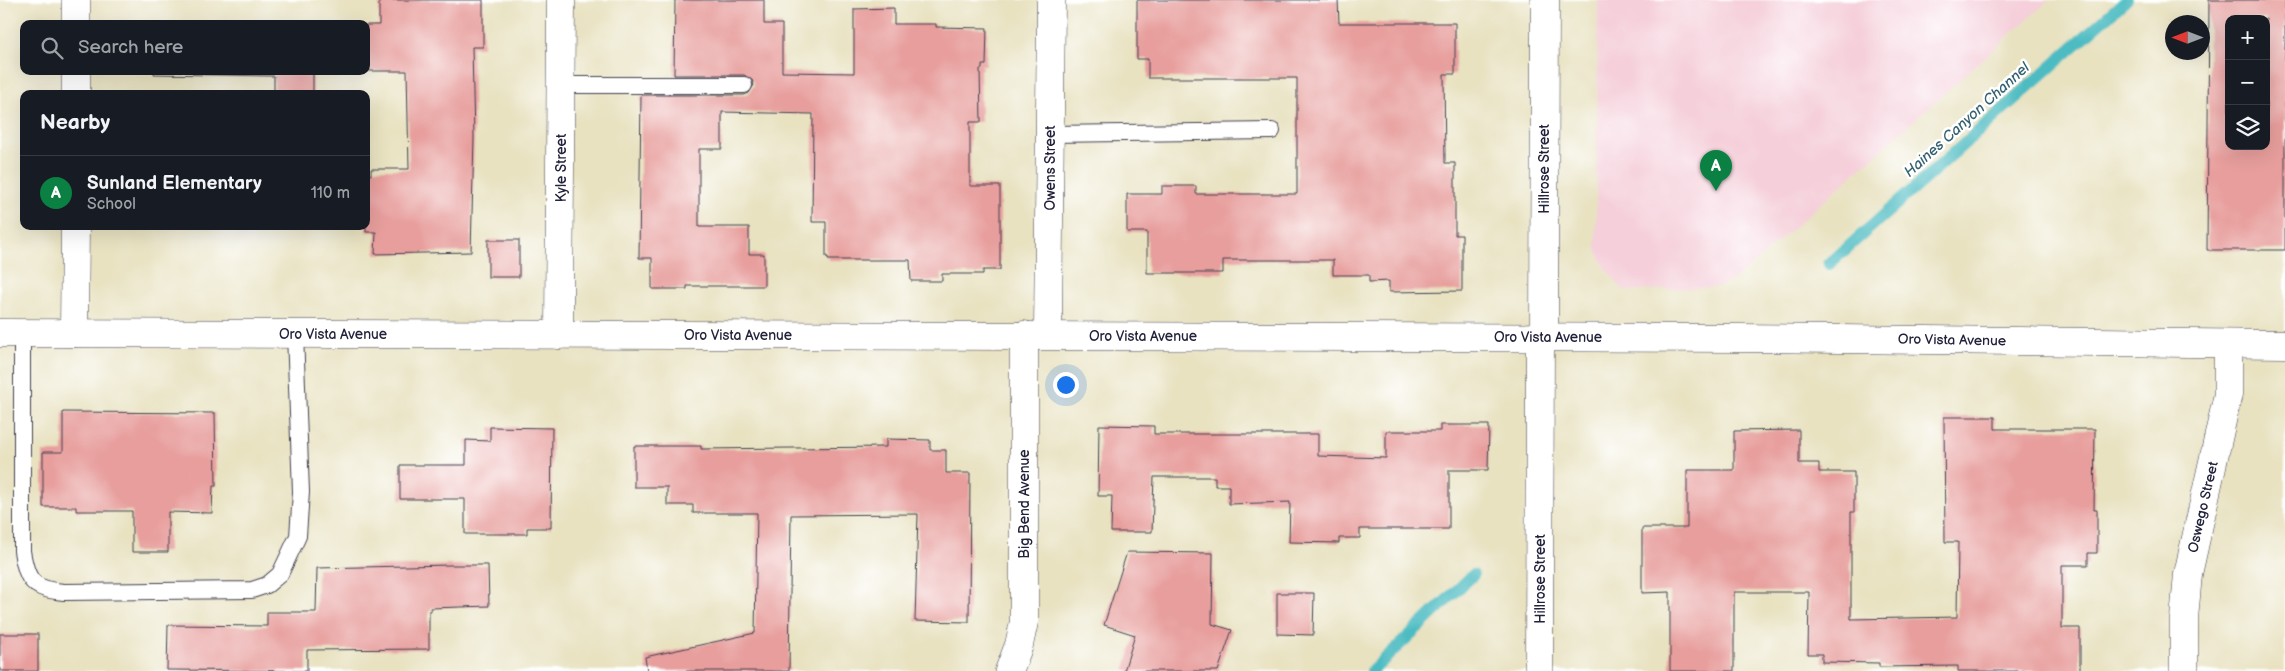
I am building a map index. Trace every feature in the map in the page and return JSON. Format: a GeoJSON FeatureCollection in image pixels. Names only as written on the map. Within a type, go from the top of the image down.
{"type":"FeatureCollection","features":[{"type":"Feature","properties":{"kind":"street"},"geometry":{"type":"LineString","coordinates":[[76,0],[76,20]]}},
{"type":"Feature","properties":{"kind":"street","name":"Kyle Street"},"geometry":{"type":"LineString","coordinates":[[559,335],[562,0]]}},
{"type":"Feature","properties":{"kind":"street","name":"Owens Street"},"geometry":{"type":"LineString","coordinates":[[1036,335],[1050,134],[1051,0]]}},
{"type":"Feature","properties":{"kind":"street","name":"Hillrose Street"},"geometry":{"type":"LineString","coordinates":[[1539,671],[1545,0]]}},
{"type":"Feature","properties":{"kind":"street"},"geometry":{"type":"LineString","coordinates":[[76,75],[76,90]]}},
{"type":"Feature","properties":{"kind":"street"},"geometry":{"type":"LineString","coordinates":[[74,333],[75,230]]}},
{"type":"Feature","properties":{"kind":"street","name":"Oro Vista Avenue"},"geometry":{"type":"LineString","coordinates":[[11,333],[1542,337],[2285,344]]}},
{"type":"Feature","properties":{"kind":"street","name":"Big Bend Avenue"},"geometry":{"type":"LineString","coordinates":[[1009,671],[1019,645],[1024,622],[1036,335]]}},
{"type":"Feature","properties":{"kind":"street","name":"Oswego Street"},"geometry":{"type":"LineString","coordinates":[[2184,671],[2185,597],[2228,394],[2228,344]]}},
{"type":"Feature","properties":{"kind":"lane"},"geometry":{"type":"LineString","coordinates":[[561,85],[744,86]]}},
{"type":"Feature","properties":{"kind":"lane"},"geometry":{"type":"LineString","coordinates":[[1050,134],[1272,131]]}},
{"type":"Feature","properties":{"kind":"lane"},"geometry":{"type":"LineString","coordinates":[[11,333],[22,551],[26,572],[32,581],[45,590],[64,592],[252,590],[268,585],[280,574],[298,536],[300,492],[295,334]]}},
{"type":"Feature","properties":{"kind":"shaded area"},"geometry":{"type":"Polygon","coordinates":[[[1598,0],[2049,0],[1737,278],[1718,287],[1624,291],[1605,268],[1596,249],[1598,0]]]}},
{"type":"Feature","properties":{"kind":"building"},"geometry":{"type":"Polygon","coordinates":[[[379,0],[483,0],[483,47],[472,47],[474,138],[471,252],[375,254],[376,232],[366,232],[366,230],[370,230],[371,169],[409,169],[407,71],[370,71],[370,25],[379,25],[379,0]]]}},
{"type":"Feature","properties":{"kind":"building"},"geometry":{"type":"Polygon","coordinates":[[[675,0],[764,0],[764,24],[782,24],[782,72],[854,73],[854,9],[894,8],[894,24],[936,24],[936,27],[987,28],[986,65],[982,65],[982,69],[980,69],[981,122],[970,122],[970,186],[1000,186],[1000,270],[983,270],[983,274],[942,274],[942,281],[911,281],[910,260],[828,260],[828,257],[826,257],[826,222],[812,222],[813,114],[722,112],[722,149],[699,149],[699,227],[749,227],[749,254],[764,254],[764,286],[687,286],[687,289],[652,289],[652,258],[639,258],[641,95],[744,95],[749,93],[754,85],[752,80],[744,75],[674,75],[675,0]]]}},
{"type":"Feature","properties":{"kind":"building"},"geometry":{"type":"Polygon","coordinates":[[[1137,0],[1338,0],[1339,23],[1455,23],[1455,74],[1444,74],[1445,163],[1455,163],[1455,235],[1462,235],[1462,291],[1389,292],[1389,281],[1369,282],[1369,275],[1333,275],[1333,260],[1223,260],[1223,273],[1147,273],[1147,232],[1127,232],[1127,194],[1162,194],[1162,186],[1196,186],[1196,194],[1297,194],[1297,78],[1148,78],[1148,59],[1137,59],[1137,0]]]}},
{"type":"Feature","properties":{"kind":"building"},"geometry":{"type":"Polygon","coordinates":[[[2209,0],[2285,0],[2285,250],[2207,250],[2209,0]]]}},
{"type":"Feature","properties":{"kind":"building"},"geometry":{"type":"Polygon","coordinates":[[[214,75],[313,75],[313,90],[274,90],[274,76],[214,75]]]}},
{"type":"Feature","properties":{"kind":"building"},"geometry":{"type":"Polygon","coordinates":[[[488,240],[519,240],[519,277],[488,277],[488,240]]]}},
{"type":"Feature","properties":{"kind":"building"},"geometry":{"type":"Polygon","coordinates":[[[63,412],[215,413],[216,486],[213,486],[212,513],[168,512],[168,552],[132,552],[132,511],[76,511],[76,507],[43,507],[43,452],[63,452],[63,412]]]}},
{"type":"Feature","properties":{"kind":"building"},"geometry":{"type":"Polygon","coordinates":[[[1944,417],[1995,417],[1995,429],[2095,429],[2094,510],[2097,510],[2097,553],[2088,553],[2088,565],[2062,565],[2062,628],[2080,628],[2080,671],[1958,671],[1958,666],[1879,667],[1879,663],[1822,662],[1822,654],[1808,654],[1809,592],[1734,592],[1734,671],[1670,671],[1670,592],[1642,593],[1642,528],[1687,528],[1687,470],[1734,470],[1734,431],[1799,430],[1799,463],[1819,463],[1819,472],[1854,472],[1854,512],[1851,512],[1851,619],[1957,617],[1958,542],[1945,542],[1944,417]]]}},
{"type":"Feature","properties":{"kind":"building"},"geometry":{"type":"Polygon","coordinates":[[[1099,425],[1154,426],[1154,434],[1318,434],[1318,456],[1386,458],[1386,431],[1440,431],[1440,425],[1489,425],[1488,470],[1449,470],[1449,529],[1360,529],[1360,538],[1339,538],[1339,543],[1289,542],[1290,502],[1229,504],[1229,486],[1215,486],[1215,477],[1154,477],[1152,532],[1111,532],[1112,496],[1098,496],[1099,425]]]}},
{"type":"Feature","properties":{"kind":"building"},"geometry":{"type":"Polygon","coordinates":[[[490,427],[552,428],[551,528],[527,528],[527,534],[465,534],[465,499],[400,499],[400,465],[466,465],[466,440],[490,441],[490,427]]]}},
{"type":"Feature","properties":{"kind":"building"},"geometry":{"type":"Polygon","coordinates":[[[886,439],[930,440],[930,450],[946,450],[946,473],[970,473],[969,622],[915,621],[918,514],[791,515],[789,671],[647,671],[645,657],[755,633],[757,513],[693,513],[693,505],[667,505],[667,487],[634,487],[634,446],[701,446],[701,449],[886,447],[886,439]]]}},
{"type":"Feature","properties":{"kind":"building"},"geometry":{"type":"Polygon","coordinates":[[[1127,552],[1213,553],[1212,624],[1232,630],[1218,671],[1124,671],[1135,635],[1104,625],[1127,552]]]}},
{"type":"Feature","properties":{"kind":"building"},"geometry":{"type":"Polygon","coordinates":[[[488,565],[489,606],[431,608],[431,611],[429,611],[429,649],[307,650],[307,671],[167,670],[168,625],[267,626],[267,612],[316,612],[317,568],[488,565]]]}},
{"type":"Feature","properties":{"kind":"building"},"geometry":{"type":"Polygon","coordinates":[[[1277,593],[1314,593],[1313,635],[1277,634],[1277,593]]]}},
{"type":"Feature","properties":{"kind":"building"},"geometry":{"type":"Polygon","coordinates":[[[0,634],[38,634],[38,671],[0,671],[0,634]]]}},
{"type":"Feature","properties":{"kind":"waterway","name":"Haines Canyon Channel"},"geometry":{"type":"LineString","coordinates":[[1829,264],[2126,0]]}},
{"type":"Feature","properties":{"kind":"waterway","name":"Haines Canyon Channel"},"geometry":{"type":"LineString","coordinates":[[1372,671],[1473,575]]}},
{"type":"Feature","properties":{"kind":"place","name":"Sunland Elementary"},"geometry":{"type":"Point","coordinates":[1716,191]}}]}
